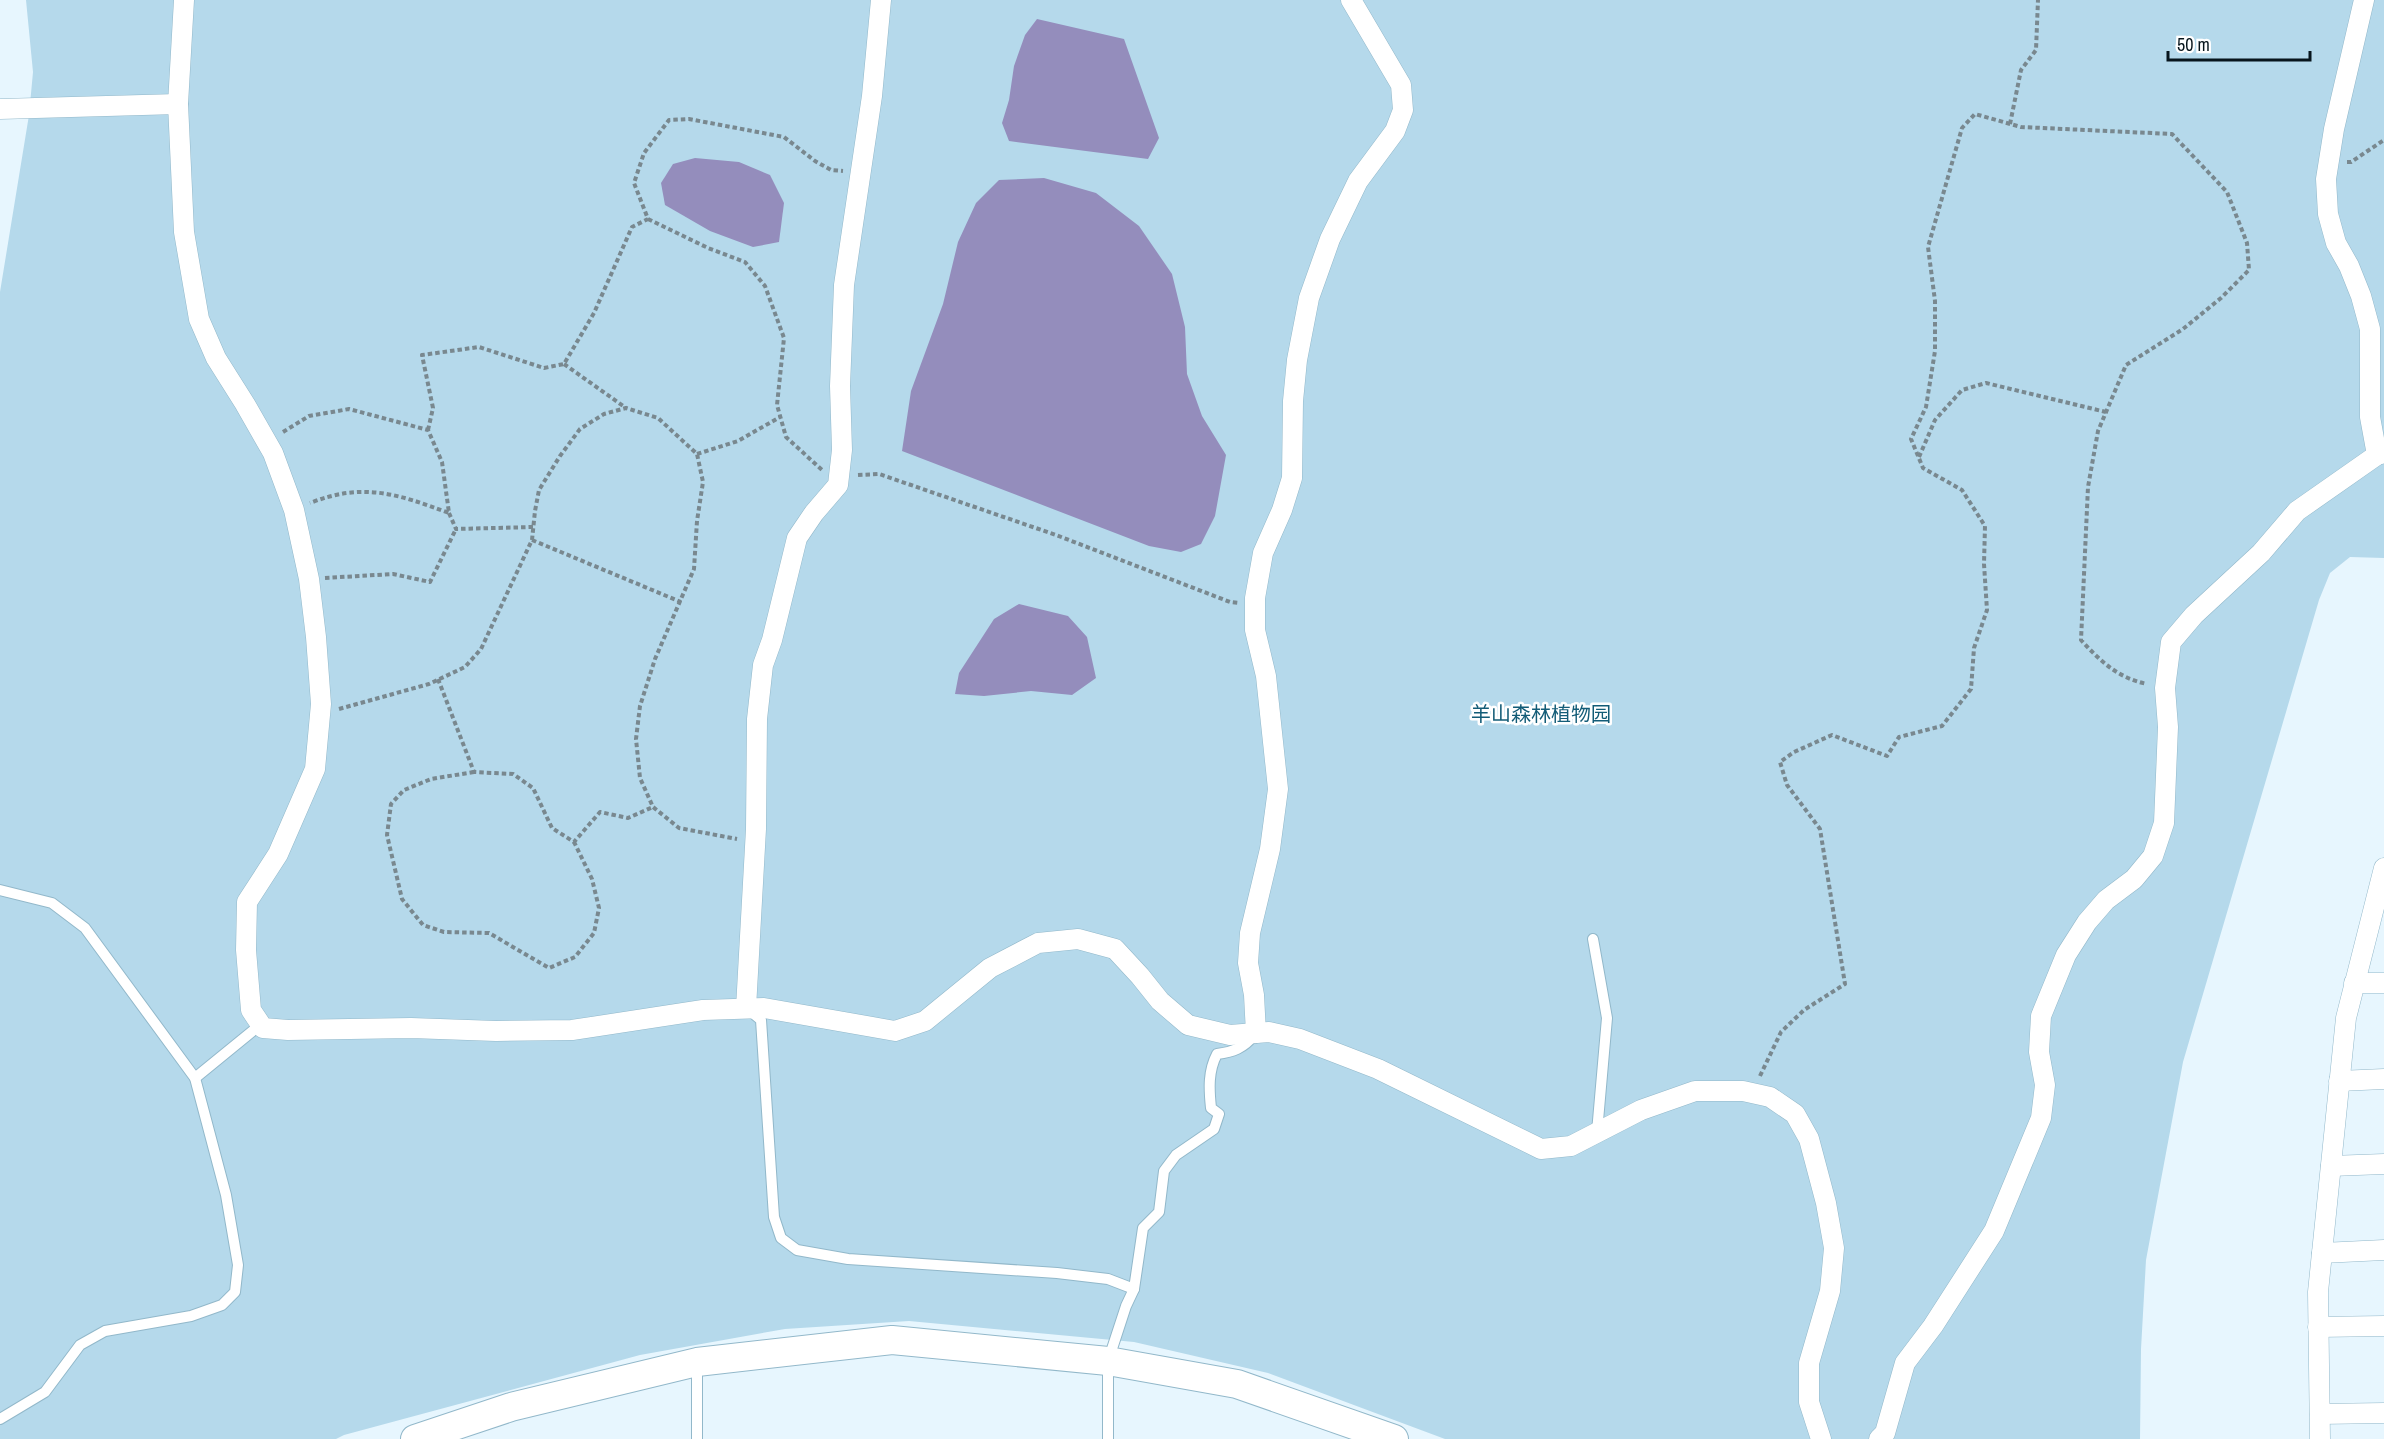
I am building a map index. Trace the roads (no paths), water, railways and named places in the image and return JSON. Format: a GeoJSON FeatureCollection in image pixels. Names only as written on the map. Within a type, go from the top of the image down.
{"type":"FeatureCollection","features":[{"type":"Feature","properties":{"kind":"street"},"geometry":{"type":"LineString","coordinates":[[184,0],[178,104],[184,232],[199,319],[216,358],[266,441],[294,510],[309,579],[316,637],[320,715],[315,769],[278,854],[247,902],[246,950],[251,1011],[263,1028],[288,1030],[411,1028],[496,1031],[572,1030],[704,1010],[764,1008],[895,1031],[925,1021],[990,968],[1038,943],[1078,939],[1115,949],[1140,975],[1160,1001],[1188,1025],[1230,1035],[1269,1032],[1300,1039],[1378,1069],[1541,1149],[1571,1146],[1641,1110],[1695,1091],[1753,1093],[1770,1097],[1795,1114],[1809,1139],[1826,1203],[1834,1248],[1830,1291],[1809,1363],[1809,1402],[1821,1439]]}},
{"type":"Feature","properties":{"kind":"street"},"geometry":{"type":"LineString","coordinates":[[746,1008],[756,841],[757,719],[763,665],[772,640],[797,538],[839,480],[842,450],[840,386],[844,285],[872,96],[881,0]]}},
{"type":"Feature","properties":{"kind":"street"},"geometry":{"type":"LineString","coordinates":[[1256,1033],[1254,995],[1248,963],[1250,933],[1270,849],[1278,789],[1266,676],[1255,630],[1255,606],[1263,553],[1282,510],[1292,478],[1293,401],[1297,360],[1309,298],[1330,239],[1358,181],[1395,131],[1403,110],[1401,85],[1352,0]]}},
{"type":"Feature","properties":{"kind":"street"},"geometry":{"type":"LineString","coordinates":[[1879,1439],[1885,1433],[1905,1363],[1933,1326],[1994,1231],[2041,1118],[2045,1085],[2039,1052],[2041,1016],[2066,955],[2087,922],[2106,900],[2134,879],[2153,856],[2164,823],[2168,776],[2165,688],[2171,642],[2194,615],[2261,553],[2297,511],[2380,454],[2370,417],[2370,329],[2349,266],[2336,243],[2328,214],[2326,179],[2334,129],[2364,0]]}},
{"type":"Feature","properties":{"kind":"street"},"geometry":{"type":"LineString","coordinates":[[0,109],[178,104]]}},
{"type":"Feature","properties":{"kind":"street"},"geometry":{"type":"LineString","coordinates":[[2320,1439],[2318,1293],[2346,1018],[2380,896],[2384,868]]}},
{"type":"Feature","properties":{"kind":"street"},"geometry":{"type":"LineString","coordinates":[[2354,983],[2384,983]]}},
{"type":"Feature","properties":{"kind":"street"},"geometry":{"type":"LineString","coordinates":[[2339,1081],[2384,1079]]}},
{"type":"Feature","properties":{"kind":"street"},"geometry":{"type":"LineString","coordinates":[[2331,1166],[2384,1164]]}},
{"type":"Feature","properties":{"kind":"street"},"geometry":{"type":"LineString","coordinates":[[2322,1253],[2384,1250]]}},
{"type":"Feature","properties":{"kind":"street"},"geometry":{"type":"LineString","coordinates":[[2318,1327],[2384,1326]]}},
{"type":"Feature","properties":{"kind":"street"},"geometry":{"type":"LineString","coordinates":[[415,1439],[511,1407],[697,1362],[892,1340],[1108,1361],[1237,1384],[1394,1439]]}},
{"type":"Feature","properties":{"kind":"street"},"geometry":{"type":"LineString","coordinates":[[2320,1414],[2384,1413]]}},
{"type":"Feature","properties":{"kind":"lane"},"geometry":{"type":"LineString","coordinates":[[0,890],[52,903],[85,928],[195,1078],[226,1196],[238,1265],[236,1292],[222,1305],[191,1316],[105,1331],[80,1345],[45,1392],[0,1419]]}},
{"type":"Feature","properties":{"kind":"lane"},"geometry":{"type":"LineString","coordinates":[[1593,939],[1606,1018],[1597,1132]]}},
{"type":"Feature","properties":{"kind":"lane"},"geometry":{"type":"LineString","coordinates":[[746,1008],[761,1020],[774,1218],[782,1238],[797,1250],[848,1259],[1057,1273],[1108,1279],[1134,1289]]}},
{"type":"Feature","properties":{"kind":"lane"},"geometry":{"type":"LineString","coordinates":[[195,1078],[260,1025]]}},
{"type":"Feature","properties":{"kind":"lane"},"geometry":{"type":"LineString","coordinates":[[1108,1439],[1108,1361],[1134,1289],[1143,1228],[1160,1212],[1164,1172],[1176,1155],[1214,1129],[1220,1113],[1211,1108],[1209,1080],[1211,1064],[1216,1054],[1233,1052],[1248,1042],[1256,1033]]}},
{"type":"Feature","properties":{"kind":"lane"},"geometry":{"type":"LineString","coordinates":[[697,1362],[697,1439]]}},
{"type":"Feature","properties":{"kind":"park label","name":"羊山森林植物园"},"geometry":{"type":"Point","coordinates":[1541,713]}}]}
